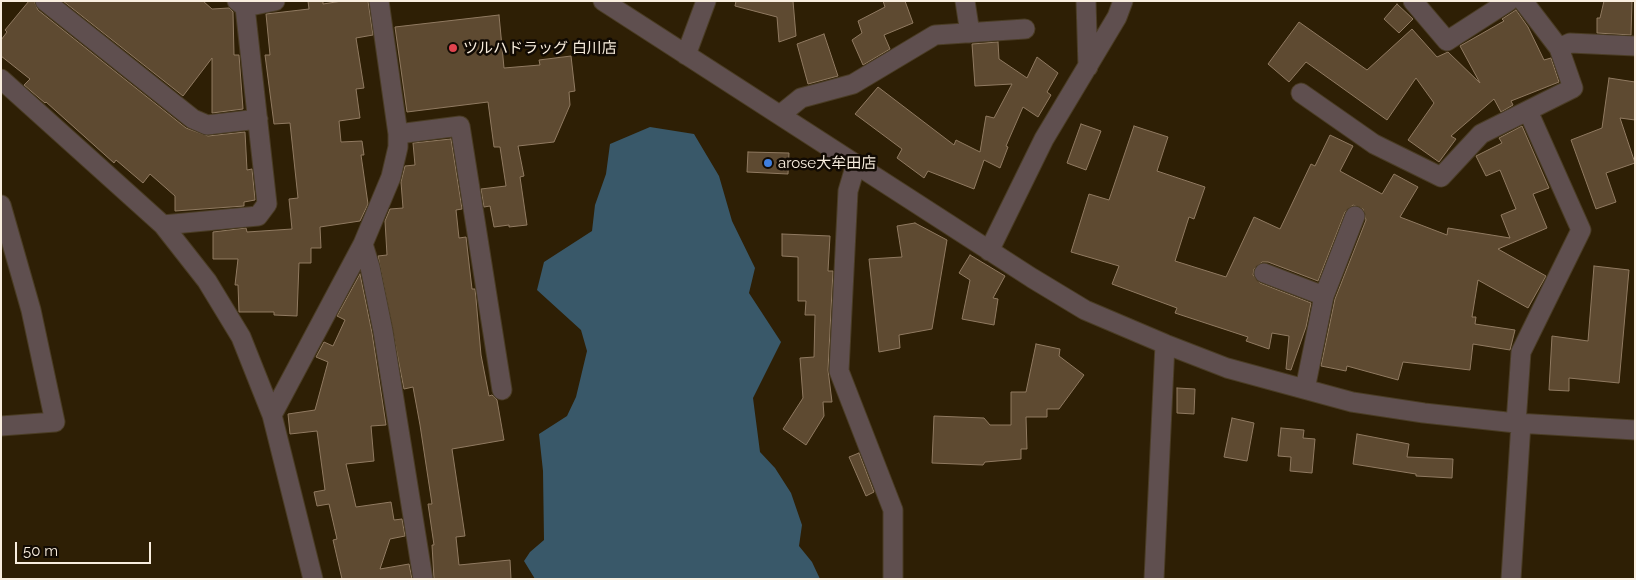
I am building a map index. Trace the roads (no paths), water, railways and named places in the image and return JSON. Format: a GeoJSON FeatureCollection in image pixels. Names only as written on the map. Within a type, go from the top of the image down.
{"type":"FeatureCollection","features":[{"type":"Feature","properties":{"kind":"street"},"geometry":{"type":"LineString","coordinates":[[45,1],[193,119],[207,125],[258,118]]}},
{"type":"Feature","properties":{"kind":"street"},"geometry":{"type":"LineString","coordinates":[[163,225],[258,216],[267,204],[258,118],[241,4],[275,1]]}},
{"type":"Feature","properties":{"kind":"street"},"geometry":{"type":"LineString","coordinates":[[272,415],[363,244],[391,177],[398,147],[398,134],[379,1]]}},
{"type":"Feature","properties":{"kind":"street"},"geometry":{"type":"LineString","coordinates":[[603,1],[990,251],[1085,310],[1165,344],[1227,368],[1352,402],[1424,413],[1519,423],[1635,430]]}},
{"type":"Feature","properties":{"kind":"street"},"geometry":{"type":"LineString","coordinates":[[686,55],[706,1]]}},
{"type":"Feature","properties":{"kind":"street"},"geometry":{"type":"LineString","coordinates":[[965,1],[970,33]]}},
{"type":"Feature","properties":{"kind":"street"},"geometry":{"type":"LineString","coordinates":[[1086,1],[1088,67]]}},
{"type":"Feature","properties":{"kind":"street"},"geometry":{"type":"LineString","coordinates":[[990,251],[1044,139],[1117,17],[1123,1]]}},
{"type":"Feature","properties":{"kind":"street"},"geometry":{"type":"LineString","coordinates":[[1413,1],[1447,41],[1508,1]]}},
{"type":"Feature","properties":{"kind":"street"},"geometry":{"type":"LineString","coordinates":[[1301,94],[1374,144],[1441,177],[1481,134],[1573,88],[1559,48],[1523,1]]}},
{"type":"Feature","properties":{"kind":"street"},"geometry":{"type":"LineString","coordinates":[[780,115],[801,98],[853,84],[935,36],[1025,29]]}},
{"type":"Feature","properties":{"kind":"street"},"geometry":{"type":"LineString","coordinates":[[1559,48],[1570,43],[1635,46]]}},
{"type":"Feature","properties":{"kind":"street"},"geometry":{"type":"LineString","coordinates":[[1,79],[163,225],[207,281],[241,337],[272,415],[313,579]]}},
{"type":"Feature","properties":{"kind":"street"},"geometry":{"type":"LineString","coordinates":[[1511,579],[1521,352],[1580,230],[1528,111]]}},
{"type":"Feature","properties":{"kind":"street"},"geometry":{"type":"LineString","coordinates":[[398,134],[460,126],[502,390]]}},
{"type":"Feature","properties":{"kind":"street"},"geometry":{"type":"LineString","coordinates":[[856,164],[848,191],[839,371],[893,510],[894,579]]}},
{"type":"Feature","properties":{"kind":"street"},"geometry":{"type":"LineString","coordinates":[[1,204],[31,310],[54,422],[1,426]]}},
{"type":"Feature","properties":{"kind":"street"},"geometry":{"type":"LineString","coordinates":[[1305,389],[1324,296],[1355,216]]}},
{"type":"Feature","properties":{"kind":"street"},"geometry":{"type":"LineString","coordinates":[[363,244],[370,267],[383,331],[423,579]]}},
{"type":"Feature","properties":{"kind":"street"},"geometry":{"type":"LineString","coordinates":[[1264,273],[1324,296]]}},
{"type":"Feature","properties":{"kind":"street"},"geometry":{"type":"LineString","coordinates":[[1154,579],[1165,344]]}},
{"type":"Feature","properties":{"kind":"water"},"geometry":{"type":"Polygon","coordinates":[[[650,127],[694,134],[719,176],[732,221],[755,268],[749,293],[781,342],[753,398],[760,452],[775,468],[791,493],[802,525],[799,546],[812,562],[820,579],[535,579],[524,561],[530,552],[544,540],[543,471],[539,434],[567,416],[576,397],[587,351],[581,330],[537,290],[544,262],[592,231],[595,205],[606,174],[610,144],[650,127]]]}},
{"type":"Feature","properties":{"kind":"place","name":"ツルハドラッグ 白川店"},"geometry":{"type":"Point","coordinates":[453,48]}},
{"type":"Feature","properties":{"kind":"place","name":"arose大牟田店"},"geometry":{"type":"Point","coordinates":[768,163]}}]}
